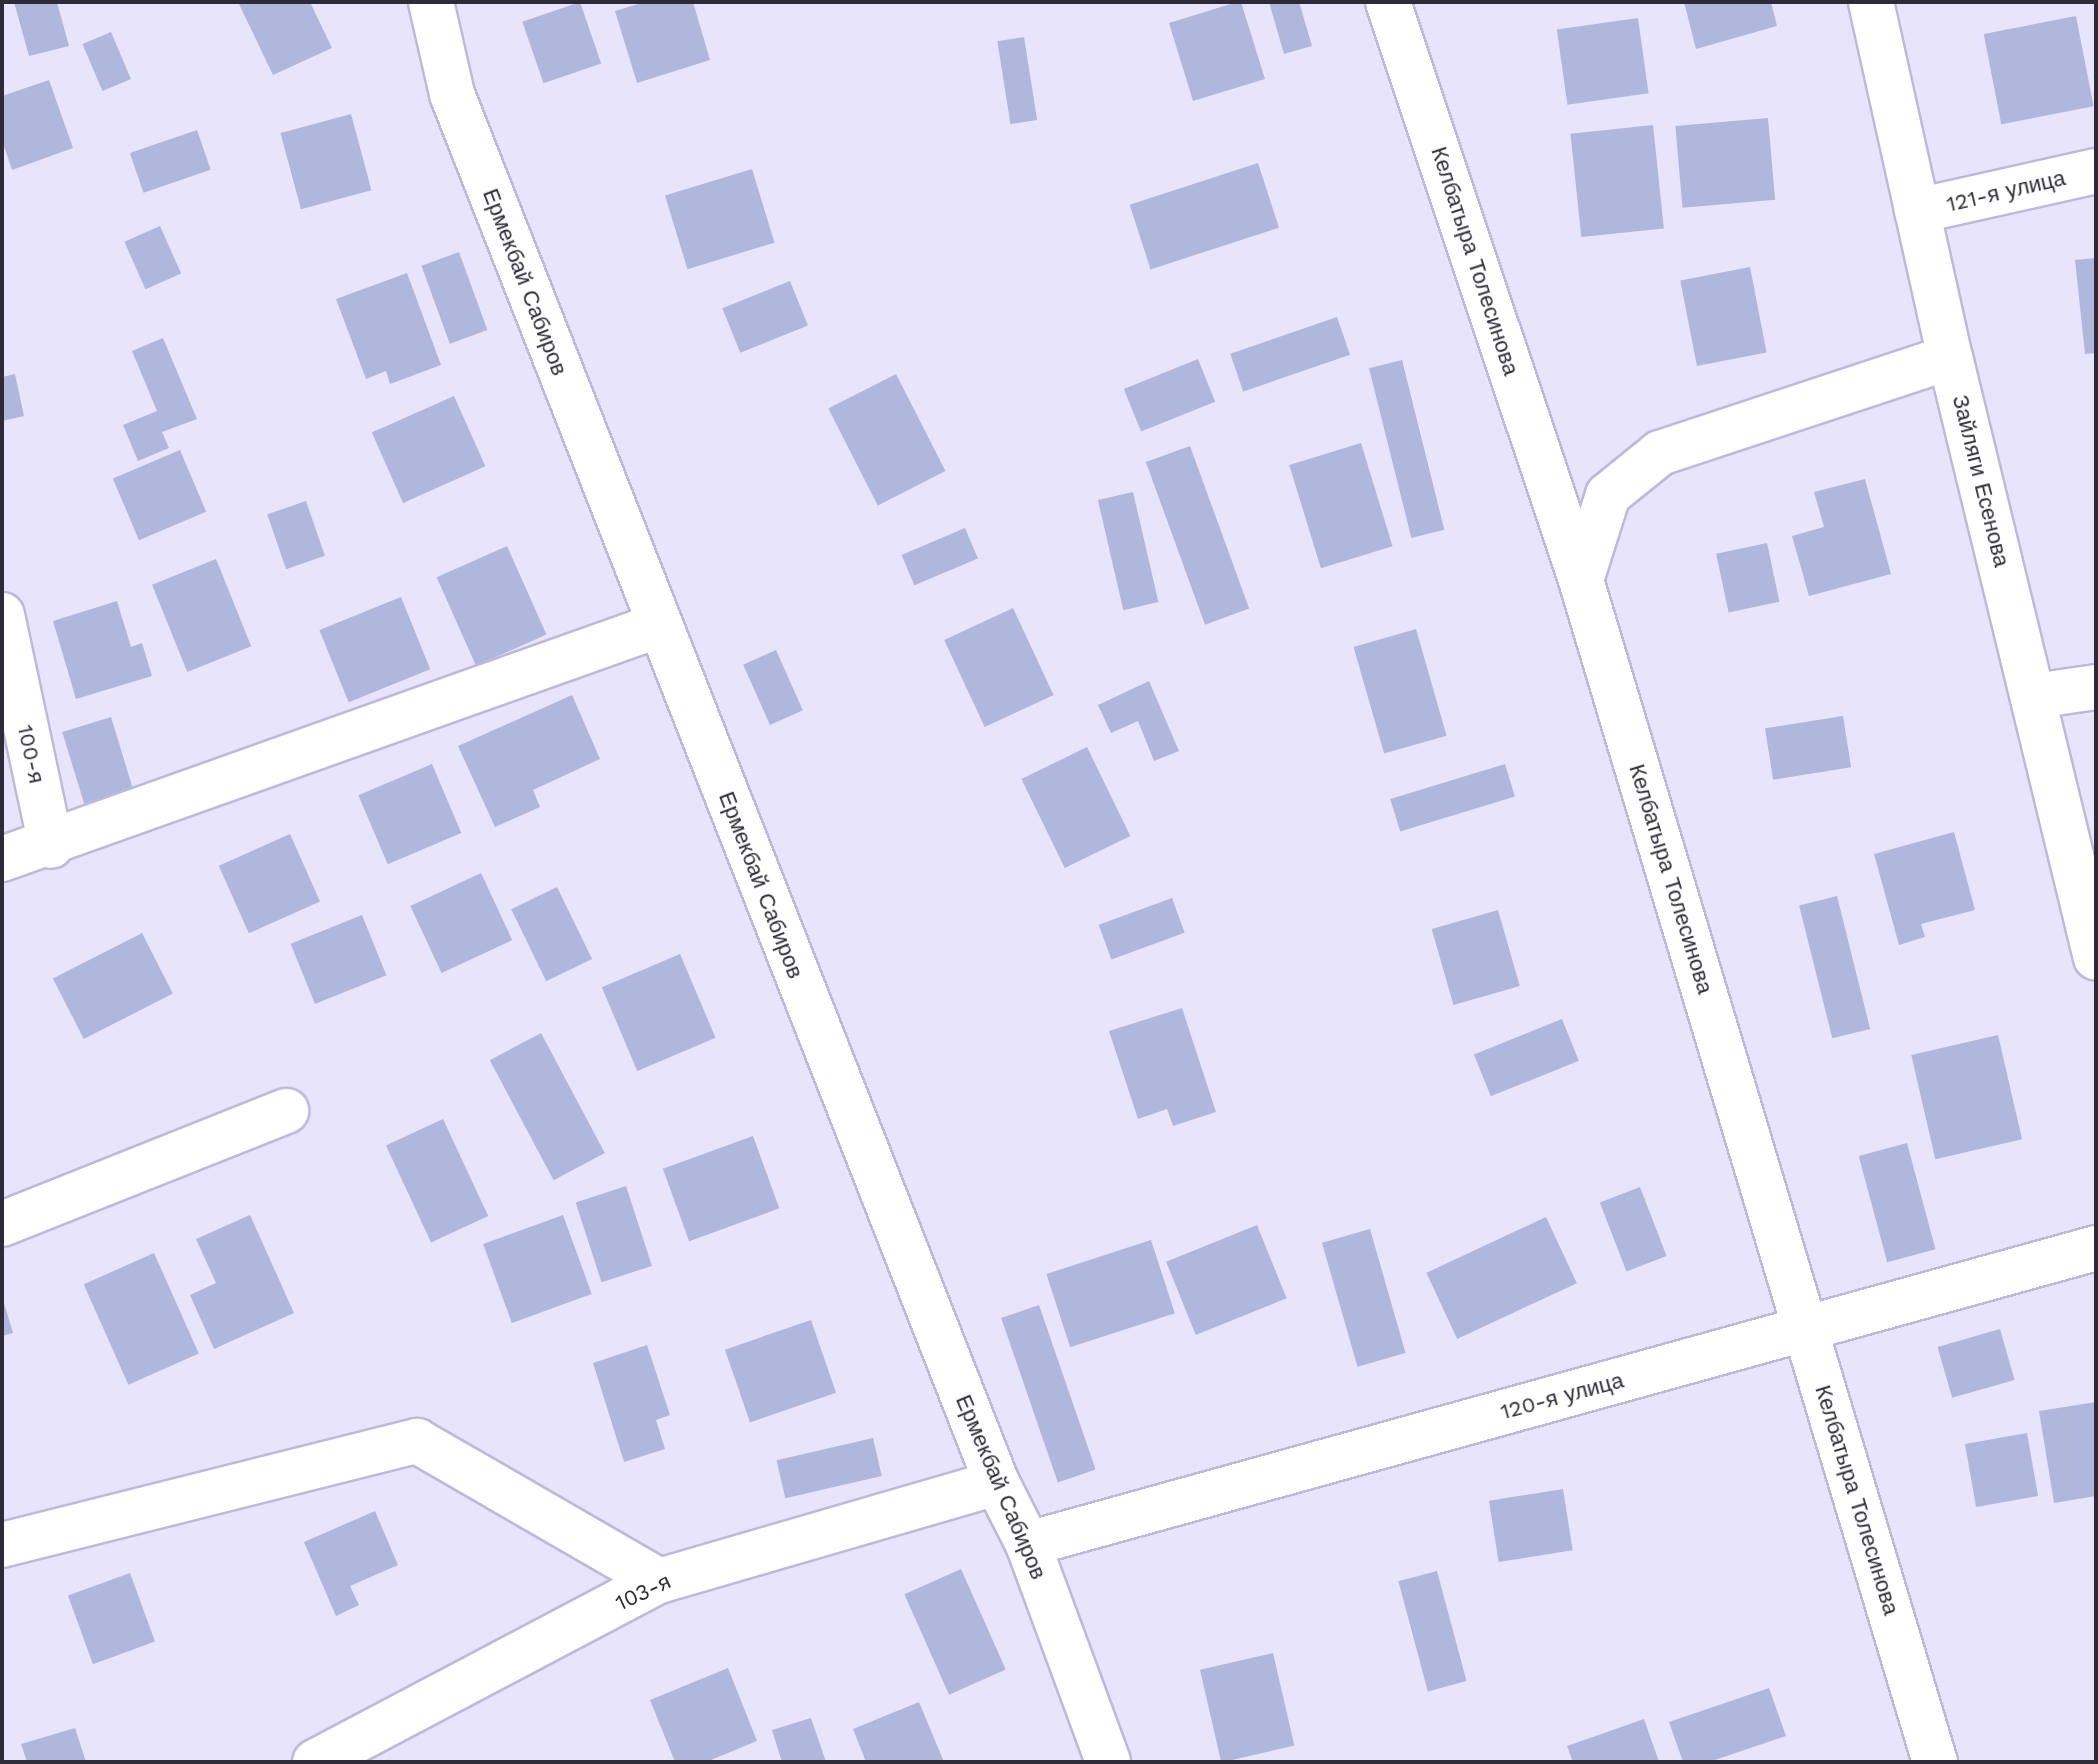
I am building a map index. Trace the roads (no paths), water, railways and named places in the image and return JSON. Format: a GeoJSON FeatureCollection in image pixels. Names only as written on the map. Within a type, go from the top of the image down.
{"type":"FeatureCollection","features":[{"type":"Feature","properties":{"kind":"street","name":"Ермекбай Сабиров"},"geometry":{"type":"LineString","coordinates":[[431,2],[452,94],[997,1483],[1028,1544],[1108,1762]]}},
{"type":"Feature","properties":{"kind":"street","name":"Келбатыра Толесинова"},"geometry":{"type":"LineString","coordinates":[[1388,2],[1581,580],[1935,1762]]}},
{"type":"Feature","properties":{"kind":"street","name":"Зайляги Есенова"},"geometry":{"type":"LineString","coordinates":[[1871,2],[1950,357],[2096,958]]}},
{"type":"Feature","properties":{"kind":"street","name":"121-я улица"},"geometry":{"type":"LineString","coordinates":[[1917,211],[2096,171]]}},
{"type":"Feature","properties":{"kind":"street"},"geometry":{"type":"LineString","coordinates":[[1581,580],[1608,495],[1660,453],[1950,357]]}},
{"type":"Feature","properties":{"kind":"street","name":"100-я"},"geometry":{"type":"LineString","coordinates":[[2,615],[51,846]]}},
{"type":"Feature","properties":{"kind":"street"},"geometry":{"type":"LineString","coordinates":[[2,859],[51,846],[659,625]]}},
{"type":"Feature","properties":{"kind":"street"},"geometry":{"type":"LineString","coordinates":[[2034,696],[2096,687]]}},
{"type":"Feature","properties":{"kind":"street"},"geometry":{"type":"LineString","coordinates":[[2,1224],[286,1111]]}},
{"type":"Feature","properties":{"kind":"street","name":"120-я улица"},"geometry":{"type":"LineString","coordinates":[[1028,1544],[2096,1248]]}},
{"type":"Feature","properties":{"kind":"street"},"geometry":{"type":"LineString","coordinates":[[2,1545],[417,1441],[659,1581]]}},
{"type":"Feature","properties":{"kind":"street","name":"103-я"},"geometry":{"type":"LineString","coordinates":[[315,1762],[659,1581],[997,1483]]}}]}
